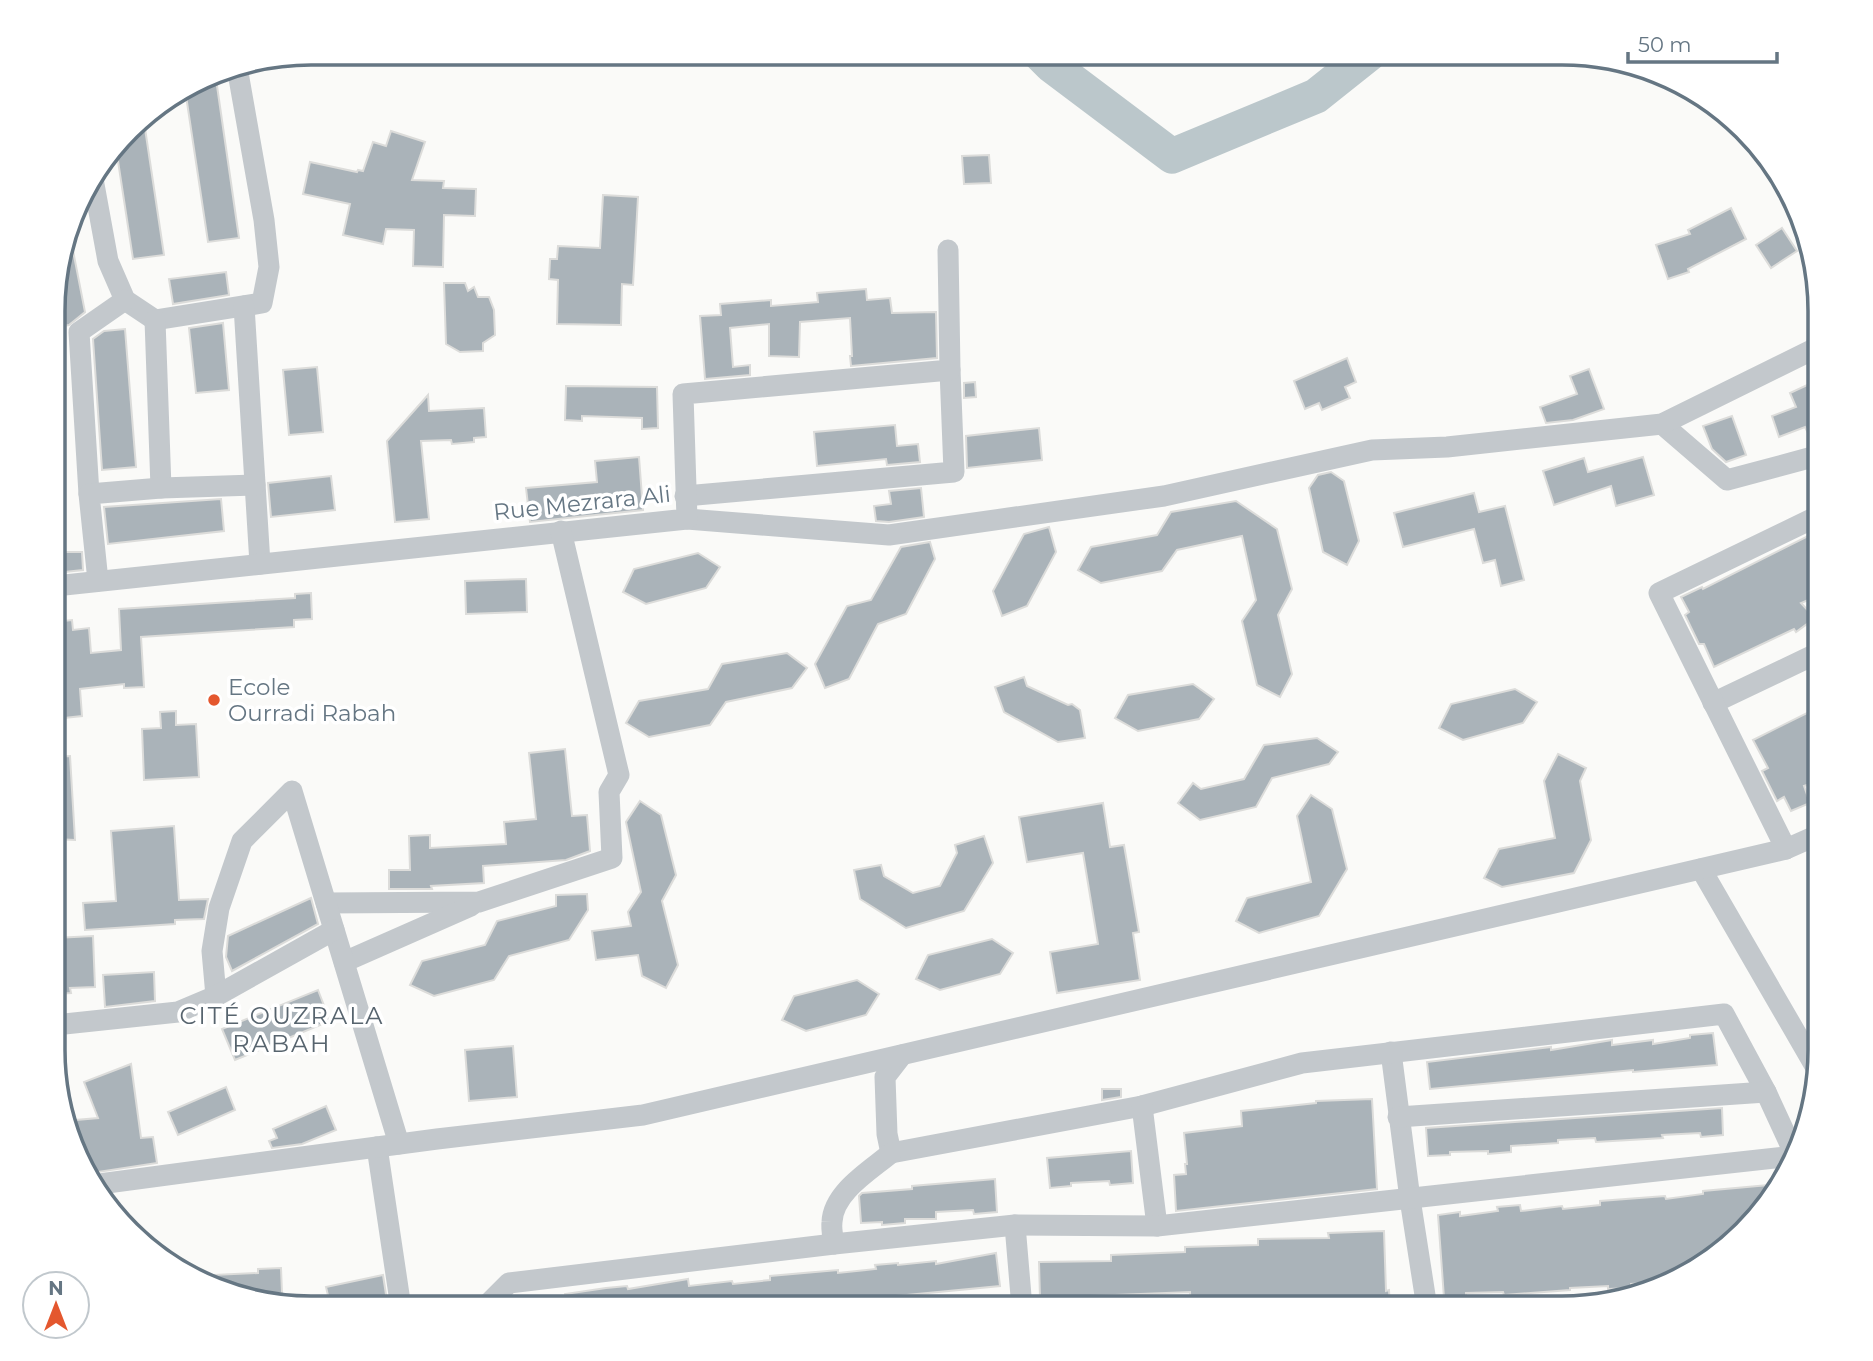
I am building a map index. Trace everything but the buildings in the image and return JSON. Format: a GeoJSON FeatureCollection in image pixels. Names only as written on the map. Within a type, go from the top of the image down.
{"type":"FeatureCollection","features":[{"type":"Feature","properties":{"kind":"street"},"geometry":{"type":"LineString","coordinates":[[95,192],[108,261],[125,300],[155,320],[262,303],[268,268],[264,220],[239,76]]}},
{"type":"Feature","properties":{"kind":"street"},"geometry":{"type":"LineString","coordinates":[[685,496],[954,472],[948,250]]}},
{"type":"Feature","properties":{"kind":"street"},"geometry":{"type":"LineString","coordinates":[[98,581],[89,494],[79,332],[125,300]]}},
{"type":"Feature","properties":{"kind":"street"},"geometry":{"type":"LineString","coordinates":[[244,306],[260,564]]}},
{"type":"Feature","properties":{"kind":"street"},"geometry":{"type":"LineString","coordinates":[[155,320],[161,488]]}},
{"type":"Feature","properties":{"kind":"street"},"geometry":{"type":"LineString","coordinates":[[687,519],[889,536],[1164,496],[1372,450],[1447,447],[1662,424],[1808,352]]}},
{"type":"Feature","properties":{"kind":"street","name":"Rue Mezrara Ali"},"geometry":{"type":"LineString","coordinates":[[65,585],[687,519],[683,394],[950,370]]}},
{"type":"Feature","properties":{"kind":"street"},"geometry":{"type":"LineString","coordinates":[[1662,424],[1727,480],[1808,457]]}},
{"type":"Feature","properties":{"kind":"street"},"geometry":{"type":"LineString","coordinates":[[89,494],[255,485]]}},
{"type":"Feature","properties":{"kind":"street"},"geometry":{"type":"LineString","coordinates":[[1786,849],[1659,593],[1808,521]]}},
{"type":"Feature","properties":{"kind":"street"},"geometry":{"type":"LineString","coordinates":[[344,962],[479,902],[612,858],[609,792],[619,775],[561,531]]}},
{"type":"Feature","properties":{"kind":"street"},"geometry":{"type":"LineString","coordinates":[[1713,703],[1808,658]]}},
{"type":"Feature","properties":{"kind":"street"},"geometry":{"type":"LineString","coordinates":[[216,996],[212,951],[219,908],[242,841],[292,791],[399,1144]]}},
{"type":"Feature","properties":{"kind":"street"},"geometry":{"type":"LineString","coordinates":[[104,1183],[643,1115],[1786,849],[1808,839]]}},
{"type":"Feature","properties":{"kind":"street"},"geometry":{"type":"LineString","coordinates":[[1701,869],[1808,1054]]}},
{"type":"Feature","properties":{"kind":"street"},"geometry":{"type":"LineString","coordinates":[[326,903],[479,902]]}},
{"type":"Feature","properties":{"kind":"street"},"geometry":{"type":"LineString","coordinates":[[65,1024],[178,1012],[216,996],[334,930]]}},
{"type":"Feature","properties":{"kind":"street"},"geometry":{"type":"LineString","coordinates":[[834,1244],[831,1223],[842,1195],[891,1153],[1142,1106],[1302,1063],[1724,1014],[1766,1092],[1790,1144]]}},
{"type":"Feature","properties":{"kind":"street"},"geometry":{"type":"LineString","coordinates":[[1391,1052],[1425,1296]]}},
{"type":"Feature","properties":{"kind":"street"},"geometry":{"type":"LineString","coordinates":[[891,1153],[887,1134],[885,1077],[902,1055]]}},
{"type":"Feature","properties":{"kind":"street"},"geometry":{"type":"LineString","coordinates":[[1398,1117],[1766,1092]]}},
{"type":"Feature","properties":{"kind":"street"},"geometry":{"type":"LineString","coordinates":[[1142,1106],[1157,1226]]}},
{"type":"Feature","properties":{"kind":"street"},"geometry":{"type":"LineString","coordinates":[[377,1147],[399,1296]]}},
{"type":"Feature","properties":{"kind":"street"},"geometry":{"type":"LineString","coordinates":[[496,1296],[509,1283],[834,1244],[1014,1226],[1157,1226],[1784,1156]]}},
{"type":"Feature","properties":{"kind":"street"},"geometry":{"type":"LineString","coordinates":[[1014,1226],[1021,1296]]}},
{"type":"Feature","properties":{"kind":"waterway"},"geometry":{"type":"LineString","coordinates":[[1051,65],[1172,156],[1316,96],[1355,65]]}},
{"type":"Feature","properties":{"kind":"place","name":"Ecole Ourradi Rabah"},"geometry":{"type":"Point","coordinates":[214,700]}},
{"type":"Feature","properties":{"kind":"district","name":"CITÉ OUZRALA RABAH"},"geometry":{"type":"Point","coordinates":[282,1030]}}]}
